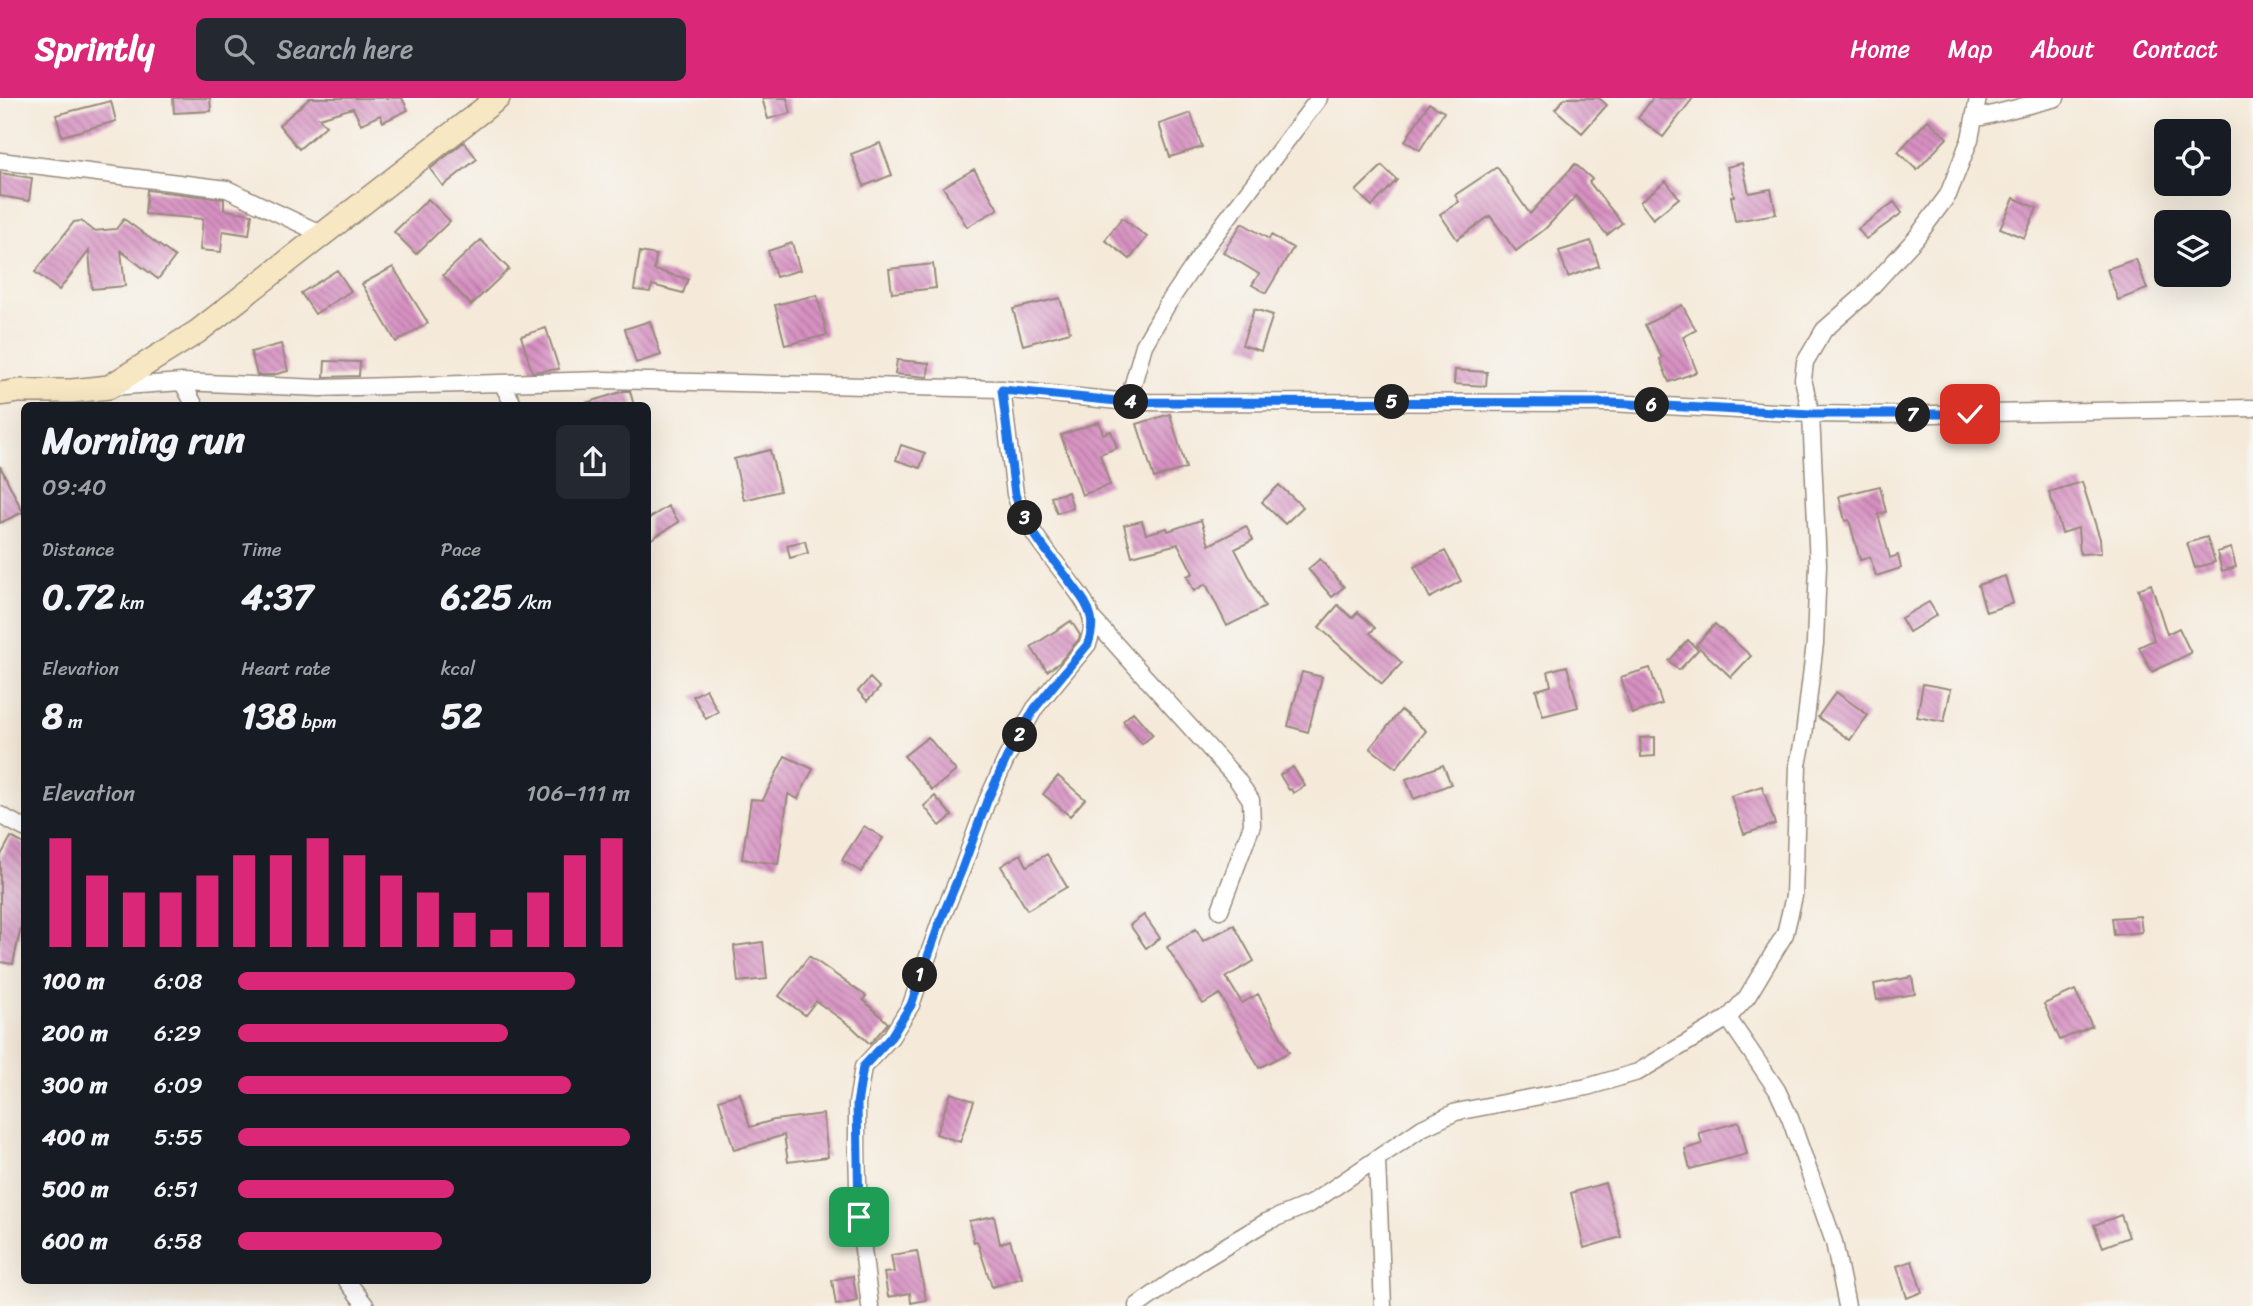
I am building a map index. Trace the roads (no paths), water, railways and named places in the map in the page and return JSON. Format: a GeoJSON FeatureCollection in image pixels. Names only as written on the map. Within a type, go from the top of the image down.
{"type":"FeatureCollection","features":[{"type":"Feature","properties":{"kind":"main road"},"geometry":{"type":"LineString","coordinates":[[15,397],[109,387],[197,332],[498,98]]}},
{"type":"Feature","properties":{"kind":"street"},"geometry":{"type":"LineString","coordinates":[[1128,402],[1144,345],[1167,304],[1319,98]]}},
{"type":"Feature","properties":{"kind":"street"},"geometry":{"type":"LineString","coordinates":[[1137,1306],[1201,1261],[1266,1222],[1310,1204],[1422,1128],[1455,1112],[1587,1087],[1638,1072],[1728,1018],[1747,997],[1785,934],[1794,897],[1798,765],[1816,630],[1818,565],[1811,414],[1803,379],[1805,362],[1824,330],[1863,296],[1916,238],[1948,195],[1970,139],[1978,98]]}},
{"type":"Feature","properties":{"kind":"street"},"geometry":{"type":"LineString","coordinates":[[1974,119],[2056,98]]}},
{"type":"Feature","properties":{"kind":"street"},"geometry":{"type":"LineString","coordinates":[[0,161],[227,189],[324,235]]}},
{"type":"Feature","properties":{"kind":"street"},"geometry":{"type":"LineString","coordinates":[[109,387],[182,382],[320,388],[604,380],[1002,390],[1128,402],[1611,403],[1811,414],[2253,408]]}},
{"type":"Feature","properties":{"kind":"street"},"geometry":{"type":"LineString","coordinates":[[182,382],[193,402]]}},
{"type":"Feature","properties":{"kind":"street"},"geometry":{"type":"LineString","coordinates":[[502,383],[512,402]]}},
{"type":"Feature","properties":{"kind":"street"},"geometry":{"type":"LineString","coordinates":[[870,1306],[859,1217],[857,1151],[857,1104],[863,1067],[891,1037],[911,1005],[940,922],[1007,757],[1035,708],[1088,644],[1092,631],[1091,617],[1084,600],[1030,527],[1020,509],[1015,494],[1002,390]]}},
{"type":"Feature","properties":{"kind":"street"},"geometry":{"type":"LineString","coordinates":[[1091,617],[1236,778],[1251,800],[1252,825],[1220,910]]}},
{"type":"Feature","properties":{"kind":"street"},"geometry":{"type":"LineString","coordinates":[[0,815],[21,826]]}},
{"type":"Feature","properties":{"kind":"street"},"geometry":{"type":"LineString","coordinates":[[1728,1018],[1777,1090],[1790,1118],[1834,1242],[1847,1306]]}},
{"type":"Feature","properties":{"kind":"street"},"geometry":{"type":"LineString","coordinates":[[1377,1160],[1383,1306]]}},
{"type":"Feature","properties":{"kind":"street"},"geometry":{"type":"LineString","coordinates":[[349,1284],[366,1306]]}}]}
